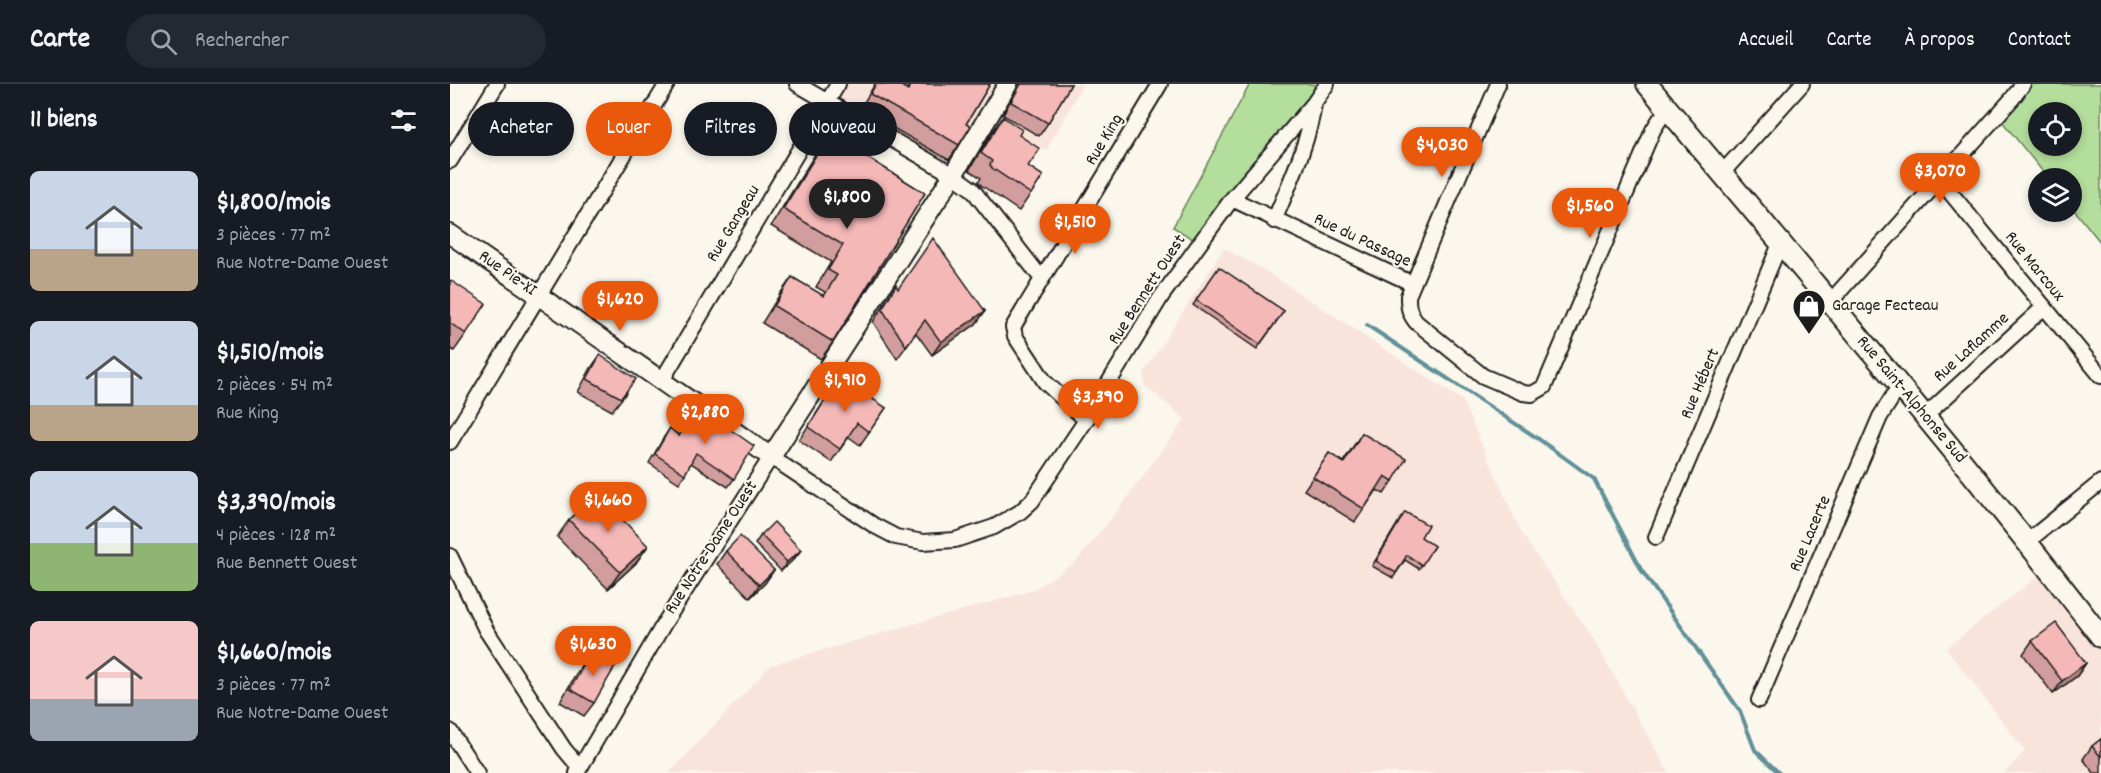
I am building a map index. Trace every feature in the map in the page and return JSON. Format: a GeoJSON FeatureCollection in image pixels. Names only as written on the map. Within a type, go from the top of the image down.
{"type":"FeatureCollection","features":[{"type":"Feature","properties":{"kind":"main road","name":"Rue Saint-Alphonse Sud"},"geometry":{"type":"LineString","coordinates":[[1647,84],[1900,385],[2028,541],[2101,637]]}},
{"type":"Feature","properties":{"kind":"street"},"geometry":{"type":"LineString","coordinates":[[450,161],[497,84]]}},
{"type":"Feature","properties":{"kind":"street"},"geometry":{"type":"LineString","coordinates":[[450,442],[667,84]]}},
{"type":"Feature","properties":{"kind":"street"},"geometry":{"type":"LineString","coordinates":[[797,84],[827,102]]}},
{"type":"Feature","properties":{"kind":"street","name":"Rue Gangeau"},"geometry":{"type":"LineString","coordinates":[[827,102],[838,84]]}},
{"type":"Feature","properties":{"kind":"street","name":"Rue Notre-Dame Ouest"},"geometry":{"type":"LineString","coordinates":[[578,770],[665,622],[953,175],[1008,84]]}},
{"type":"Feature","properties":{"kind":"street","name":"Rue King"},"geometry":{"type":"LineString","coordinates":[[1086,420],[1045,382],[1015,336],[1013,327],[1160,84]]}},
{"type":"Feature","properties":{"kind":"street","name":"Rue Bennett Ouest"},"geometry":{"type":"LineString","coordinates":[[771,457],[875,526],[896,537],[922,542],[955,540],[994,527],[1020,512],[1032,501],[1086,420],[1161,297],[1232,199],[1314,104],[1327,84]]}},
{"type":"Feature","properties":{"kind":"street"},"geometry":{"type":"LineString","coordinates":[[1413,284],[1498,84]]}},
{"type":"Feature","properties":{"kind":"street"},"geometry":{"type":"LineString","coordinates":[[1722,173],[1802,84]]}},
{"type":"Feature","properties":{"kind":"street"},"geometry":{"type":"LineString","coordinates":[[1830,302],[2013,99],[2023,84]]}},
{"type":"Feature","properties":{"kind":"street","name":"Rue Bennett Ouest"},"geometry":{"type":"LineString","coordinates":[[1274,220],[1304,148],[1314,104]]}},
{"type":"Feature","properties":{"kind":"street","name":"Rue du Passage"},"geometry":{"type":"LineString","coordinates":[[1232,199],[1413,284],[1408,296],[1408,306],[1416,322],[1483,376],[1523,393],[1532,394],[1544,387],[1653,130],[1669,110]]}},
{"type":"Feature","properties":{"kind":"street"},"geometry":{"type":"LineString","coordinates":[[897,143],[953,175],[972,189],[1042,279]]}},
{"type":"Feature","properties":{"kind":"street","name":"Rue Gangeau"},"geometry":{"type":"LineString","coordinates":[[661,382],[795,156]]}},
{"type":"Feature","properties":{"kind":"street","name":"Rue Marcoux"},"geometry":{"type":"LineString","coordinates":[[1940,180],[2101,376]]}},
{"type":"Feature","properties":{"kind":"street","name":"Rue Pie-XI"},"geometry":{"type":"LineString","coordinates":[[450,234],[771,457]]}},
{"type":"Feature","properties":{"kind":"street","name":"Rue Hébert"},"geometry":{"type":"LineString","coordinates":[[1656,537],[1780,244]]}},
{"type":"Feature","properties":{"kind":"street","name":"Rue Laflamme"},"geometry":{"type":"LineString","coordinates":[[1924,416],[2044,308]]}},
{"type":"Feature","properties":{"kind":"street","name":"Rue Lacerte"},"geometry":{"type":"LineString","coordinates":[[1760,700],[1880,417],[1900,385]]}},
{"type":"Feature","properties":{"kind":"street"},"geometry":{"type":"LineString","coordinates":[[2028,541],[2101,482]]}},
{"type":"Feature","properties":{"kind":"street"},"geometry":{"type":"LineString","coordinates":[[450,556],[486,630],[578,770]]}},
{"type":"Feature","properties":{"kind":"street"},"geometry":{"type":"LineString","coordinates":[[450,731],[477,773]]}},
{"type":"Feature","properties":{"kind":"shaded area"},"geometry":{"type":"Polygon","coordinates":[[[842,84],[1083,84],[1046,151],[995,122],[964,175],[897,137],[897,102],[832,101],[842,84]]]}},
{"type":"Feature","properties":{"kind":"shaded area"},"geometry":{"type":"Polygon","coordinates":[[[1224,248],[1264,270],[1462,400],[1522,534],[1592,637],[1669,773],[669,773],[771,665],[1033,590],[1076,562],[1118,510],[1185,419],[1145,386],[1143,374],[1224,248]]]}},
{"type":"Feature","properties":{"kind":"shaded area"},"geometry":{"type":"Polygon","coordinates":[[[2044,572],[2101,647],[2101,773],[2004,773],[2025,751],[1946,648],[2044,572]]]}},
{"type":"Feature","properties":{"kind":"green space"},"geometry":{"type":"Polygon","coordinates":[[[1250,84],[1314,84],[1314,96],[1194,240],[1173,227],[1250,84]]]}},
{"type":"Feature","properties":{"kind":"green space"},"geometry":{"type":"Polygon","coordinates":[[[2023,84],[2101,84],[2101,243],[2082,219],[2082,168],[2040,168],[2030,156],[2082,156],[2082,102],[2028,102],[2028,153],[1997,115],[2023,84]]]}},
{"type":"Feature","properties":{"kind":"building"},"geometry":{"type":"Polygon","coordinates":[[[876,84],[898,84],[908,90],[911,84],[990,84],[966,124],[971,126],[959,145],[897,109],[897,102],[884,102],[870,94],[876,84]]]}},
{"type":"Feature","properties":{"kind":"building"},"geometry":{"type":"Polygon","coordinates":[[[1021,84],[1071,84],[1048,123],[1011,102],[1021,84]]]}},
{"type":"Feature","properties":{"kind":"building"},"geometry":{"type":"Polygon","coordinates":[[[1003,117],[1022,130],[1019,135],[1040,149],[1028,166],[1043,176],[1031,194],[992,168],[990,165],[992,161],[981,153],[1003,117]]]}},
{"type":"Feature","properties":{"kind":"building"},"geometry":{"type":"Polygon","coordinates":[[[816,156],[865,156],[925,193],[833,342],[774,306],[792,277],[824,296],[837,275],[828,270],[843,245],[783,209],[816,156]]]}},
{"type":"Feature","properties":{"kind":"building"},"geometry":{"type":"Polygon","coordinates":[[[933,238],[985,311],[941,342],[925,320],[906,346],[882,309],[896,285],[898,289],[933,238]]]}},
{"type":"Feature","properties":{"kind":"building"},"geometry":{"type":"Polygon","coordinates":[[[1219,267],[1284,311],[1260,344],[1196,300],[1219,267]]]}},
{"type":"Feature","properties":{"kind":"building"},"geometry":{"type":"Polygon","coordinates":[[[450,280],[486,304],[466,334],[450,323],[450,280]]]}},
{"type":"Feature","properties":{"kind":"building"},"geometry":{"type":"Polygon","coordinates":[[[600,355],[636,379],[621,398],[587,379],[600,355]]]}},
{"type":"Feature","properties":{"kind":"building"},"geometry":{"type":"Polygon","coordinates":[[[840,377],[886,408],[869,432],[857,423],[840,449],[808,427],[840,377]]]}},
{"type":"Feature","properties":{"kind":"building"},"geometry":{"type":"Polygon","coordinates":[[[698,407],[754,446],[734,479],[696,453],[685,474],[655,454],[670,428],[679,436],[698,407]]]}},
{"type":"Feature","properties":{"kind":"building"},"geometry":{"type":"Polygon","coordinates":[[[1362,433],[1406,459],[1393,481],[1385,476],[1364,509],[1313,477],[1329,453],[1344,463],[1362,433]]]}},
{"type":"Feature","properties":{"kind":"building"},"geometry":{"type":"Polygon","coordinates":[[[597,493],[648,546],[620,572],[569,520],[597,493]]]}},
{"type":"Feature","properties":{"kind":"building"},"geometry":{"type":"Polygon","coordinates":[[[1405,512],[1428,525],[1421,537],[1434,546],[1422,565],[1407,555],[1396,573],[1376,561],[1405,512]]]}},
{"type":"Feature","properties":{"kind":"building"},"geometry":{"type":"Polygon","coordinates":[[[774,522],[801,550],[787,562],[761,535],[774,522]]]}},
{"type":"Feature","properties":{"kind":"building"},"geometry":{"type":"Polygon","coordinates":[[[740,536],[774,570],[759,585],[726,551],[740,536]]]}},
{"type":"Feature","properties":{"kind":"building"},"geometry":{"type":"Polygon","coordinates":[[[2056,623],[2086,663],[2062,681],[2032,641],[2056,623]]]}},
{"type":"Feature","properties":{"kind":"building"},"geometry":{"type":"Polygon","coordinates":[[[592,651],[616,665],[594,703],[570,689],[592,651]]]}},
{"type":"Feature","properties":{"kind":"building"},"geometry":{"type":"Polygon","coordinates":[[[2101,739],[2101,757],[2092,746],[2101,739]]]}},
{"type":"Feature","properties":{"kind":"waterway"},"geometry":{"type":"LineString","coordinates":[[1367,325],[1540,440],[1594,479],[1642,571],[1740,711],[1755,750],[1779,773]]}},
{"type":"Feature","properties":{"kind":"place","name":"Garage Fecteau"},"geometry":{"type":"Point","coordinates":[1809,335]}}]}
